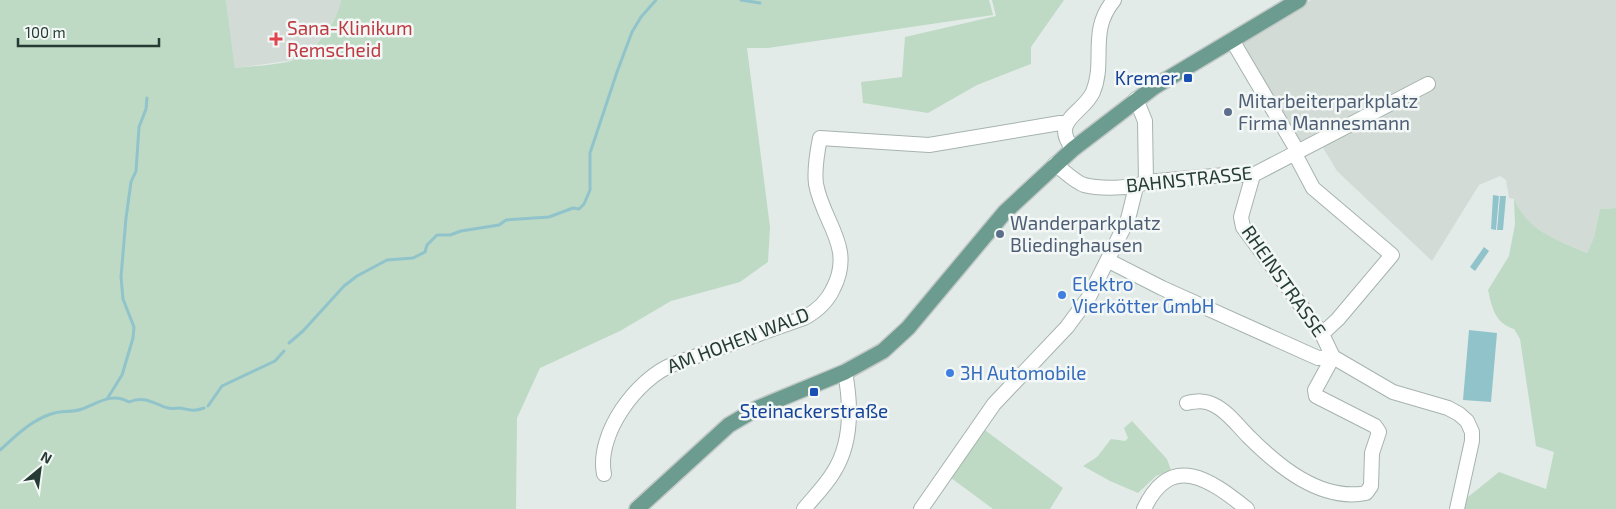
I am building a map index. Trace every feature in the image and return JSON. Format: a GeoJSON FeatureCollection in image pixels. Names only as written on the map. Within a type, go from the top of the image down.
{"type":"FeatureCollection","features":[{"type":"Feature","properties":{"kind":"main road"},"geometry":{"type":"LineString","coordinates":[[637,509],[729,425],[758,408],[845,372],[883,351],[896,341],[1005,212],[1055,164],[1136,99],[1299,0]]}},
{"type":"Feature","properties":{"kind":"street"},"geometry":{"type":"LineString","coordinates":[[1073,149],[1067,141],[1066,124],[1093,93],[1101,22],[1114,0]]}},
{"type":"Feature","properties":{"kind":"street"},"geometry":{"type":"LineString","coordinates":[[1232,40],[1297,153],[1313,188],[1392,255],[1338,319],[1322,334]]}},
{"type":"Feature","properties":{"kind":"street","name":"BAHNSTRASSE"},"geometry":{"type":"LineString","coordinates":[[1055,164],[1084,184],[1141,185],[1225,175],[1253,175],[1428,84]]}},
{"type":"Feature","properties":{"kind":"street"},"geometry":{"type":"LineString","coordinates":[[921,509],[994,404],[1072,321],[1089,297],[1109,261],[1141,185],[1145,121],[1136,99]]}},
{"type":"Feature","properties":{"kind":"street","name":"AM HOHEN WALD"},"geometry":{"type":"LineString","coordinates":[[604,474],[602,464],[606,442],[612,425],[641,386],[656,372],[804,318],[820,307],[832,291],[841,264],[840,250],[816,184],[820,138],[929,145],[1060,123],[1066,124]]}},
{"type":"Feature","properties":{"kind":"street","name":"RHEINSTRASSE"},"geometry":{"type":"LineString","coordinates":[[1253,175],[1241,217],[1242,227],[1322,334],[1333,357],[1392,392],[1448,408],[1467,421],[1472,441],[1457,509]]}},
{"type":"Feature","properties":{"kind":"street"},"geometry":{"type":"LineString","coordinates":[[1109,261],[1136,276],[1318,358],[1333,357]]}},
{"type":"Feature","properties":{"kind":"street"},"geometry":{"type":"LineString","coordinates":[[1187,403],[1205,402],[1220,408],[1271,459],[1311,484],[1337,492],[1366,493],[1371,486],[1372,453],[1379,432],[1375,426],[1316,396],[1315,390],[1333,357]]}},
{"type":"Feature","properties":{"kind":"street"},"geometry":{"type":"LineString","coordinates":[[804,509],[834,472],[842,453],[849,414],[845,372]]}},
{"type":"Feature","properties":{"kind":"street"},"geometry":{"type":"LineString","coordinates":[[1144,509],[1154,492],[1162,484],[1174,476],[1183,475],[1206,480],[1248,509]]}},
{"type":"Feature","properties":{"kind":"shaded area","name":"Sana-Klinikum Remscheid"},"geometry":{"type":"Polygon","coordinates":[[[226,0],[341,0],[339,11],[325,33],[315,45],[294,60],[235,68],[226,0]]]}},
{"type":"Feature","properties":{"kind":"shaded area"},"geometry":{"type":"Polygon","coordinates":[[[1311,0],[1616,0],[1616,208],[1600,209],[1594,237],[1587,253],[1550,237],[1531,224],[1520,213],[1514,199],[1509,198],[1506,180],[1500,176],[1479,185],[1432,261],[1337,171],[1319,141],[1300,151],[1239,45],[1311,0]]]}},
{"type":"Feature","properties":{"kind":"green space"},"geometry":{"type":"Polygon","coordinates":[[[0,0],[226,0],[235,68],[281,63],[302,56],[324,35],[335,17],[341,0],[989,0],[993,15],[768,48],[747,48],[770,227],[768,262],[740,282],[671,301],[620,331],[540,368],[517,418],[516,509],[0,509],[0,0]]]}},
{"type":"Feature","properties":{"kind":"green space"},"geometry":{"type":"Polygon","coordinates":[[[992,0],[1064,0],[1031,47],[1031,64],[977,85],[928,113],[863,103],[861,82],[902,77],[905,37],[996,16],[992,0]]]}},
{"type":"Feature","properties":{"kind":"green space"},"geometry":{"type":"Polygon","coordinates":[[[1514,199],[1520,210],[1535,227],[1555,239],[1587,253],[1594,237],[1600,209],[1616,208],[1616,509],[1461,509],[1463,496],[1468,497],[1499,472],[1546,489],[1554,452],[1536,446],[1520,339],[1514,329],[1498,319],[1488,290],[1509,256],[1515,224],[1514,199]]]}},
{"type":"Feature","properties":{"kind":"green space"},"geometry":{"type":"Polygon","coordinates":[[[1132,421],[1167,459],[1171,470],[1156,476],[1138,493],[1110,481],[1083,466],[1097,457],[1111,439],[1125,441],[1128,438],[1124,428],[1132,421]]]}},
{"type":"Feature","properties":{"kind":"green space"},"geometry":{"type":"Polygon","coordinates":[[[982,428],[1063,488],[1050,509],[993,509],[947,475],[982,428]]]}},
{"type":"Feature","properties":{"kind":"water"},"geometry":{"type":"Polygon","coordinates":[[[1493,195],[1499,196],[1496,230],[1491,229],[1493,195]]]}},
{"type":"Feature","properties":{"kind":"water"},"geometry":{"type":"Polygon","coordinates":[[[1500,196],[1506,196],[1503,230],[1497,230],[1500,196]]]}},
{"type":"Feature","properties":{"kind":"water"},"geometry":{"type":"Polygon","coordinates":[[[1484,247],[1489,251],[1475,271],[1470,267],[1484,247]]]}},
{"type":"Feature","properties":{"kind":"water"},"geometry":{"type":"Polygon","coordinates":[[[1469,330],[1497,333],[1491,402],[1463,400],[1469,330]]]}},
{"type":"Feature","properties":{"kind":"waterway"},"geometry":{"type":"LineString","coordinates":[[289,343],[303,331],[344,286],[357,276],[387,260],[413,258],[425,252],[427,245],[437,235],[450,235],[461,231],[499,225],[506,220],[549,217],[573,208],[579,209],[584,204],[590,190],[590,153],[617,72],[632,32],[641,17],[656,0]]}},
{"type":"Feature","properties":{"kind":"waterway"},"geometry":{"type":"LineString","coordinates":[[741,0],[760,3]]}},
{"type":"Feature","properties":{"kind":"waterway"},"geometry":{"type":"LineString","coordinates":[[107,399],[122,375],[133,338],[134,327],[123,299],[121,277],[131,182],[136,171],[139,127],[146,109],[147,98]]}},
{"type":"Feature","properties":{"kind":"waterway"},"geometry":{"type":"LineString","coordinates":[[208,406],[222,386],[275,361],[284,351]]}},
{"type":"Feature","properties":{"kind":"waterway"},"geometry":{"type":"LineString","coordinates":[[0,450],[24,429],[43,417],[55,413],[78,410],[111,398],[123,399],[129,402],[140,399],[170,408],[190,410],[204,408]]}},
{"type":"Feature","properties":{"kind":"place","name":"Sana-Klinikum Remscheid"},"geometry":{"type":"Point","coordinates":[276,39]}},
{"type":"Feature","properties":{"kind":"place","name":"Kremer"},"geometry":{"type":"Point","coordinates":[1188,78]}},
{"type":"Feature","properties":{"kind":"place","name":"Mitarbeiterparkplatz Firma Mannesmann"},"geometry":{"type":"Point","coordinates":[1228,112]}},
{"type":"Feature","properties":{"kind":"place","name":"Wanderparkplatz Bliedinghausen"},"geometry":{"type":"Point","coordinates":[1000,234]}},
{"type":"Feature","properties":{"kind":"place","name":"Elektro Vierkötter GmbH"},"geometry":{"type":"Point","coordinates":[1062,295]}},
{"type":"Feature","properties":{"kind":"place","name":"3H Automobile"},"geometry":{"type":"Point","coordinates":[950,373]}},
{"type":"Feature","properties":{"kind":"place","name":"Steinackerstraße"},"geometry":{"type":"Point","coordinates":[814,392]}}]}
